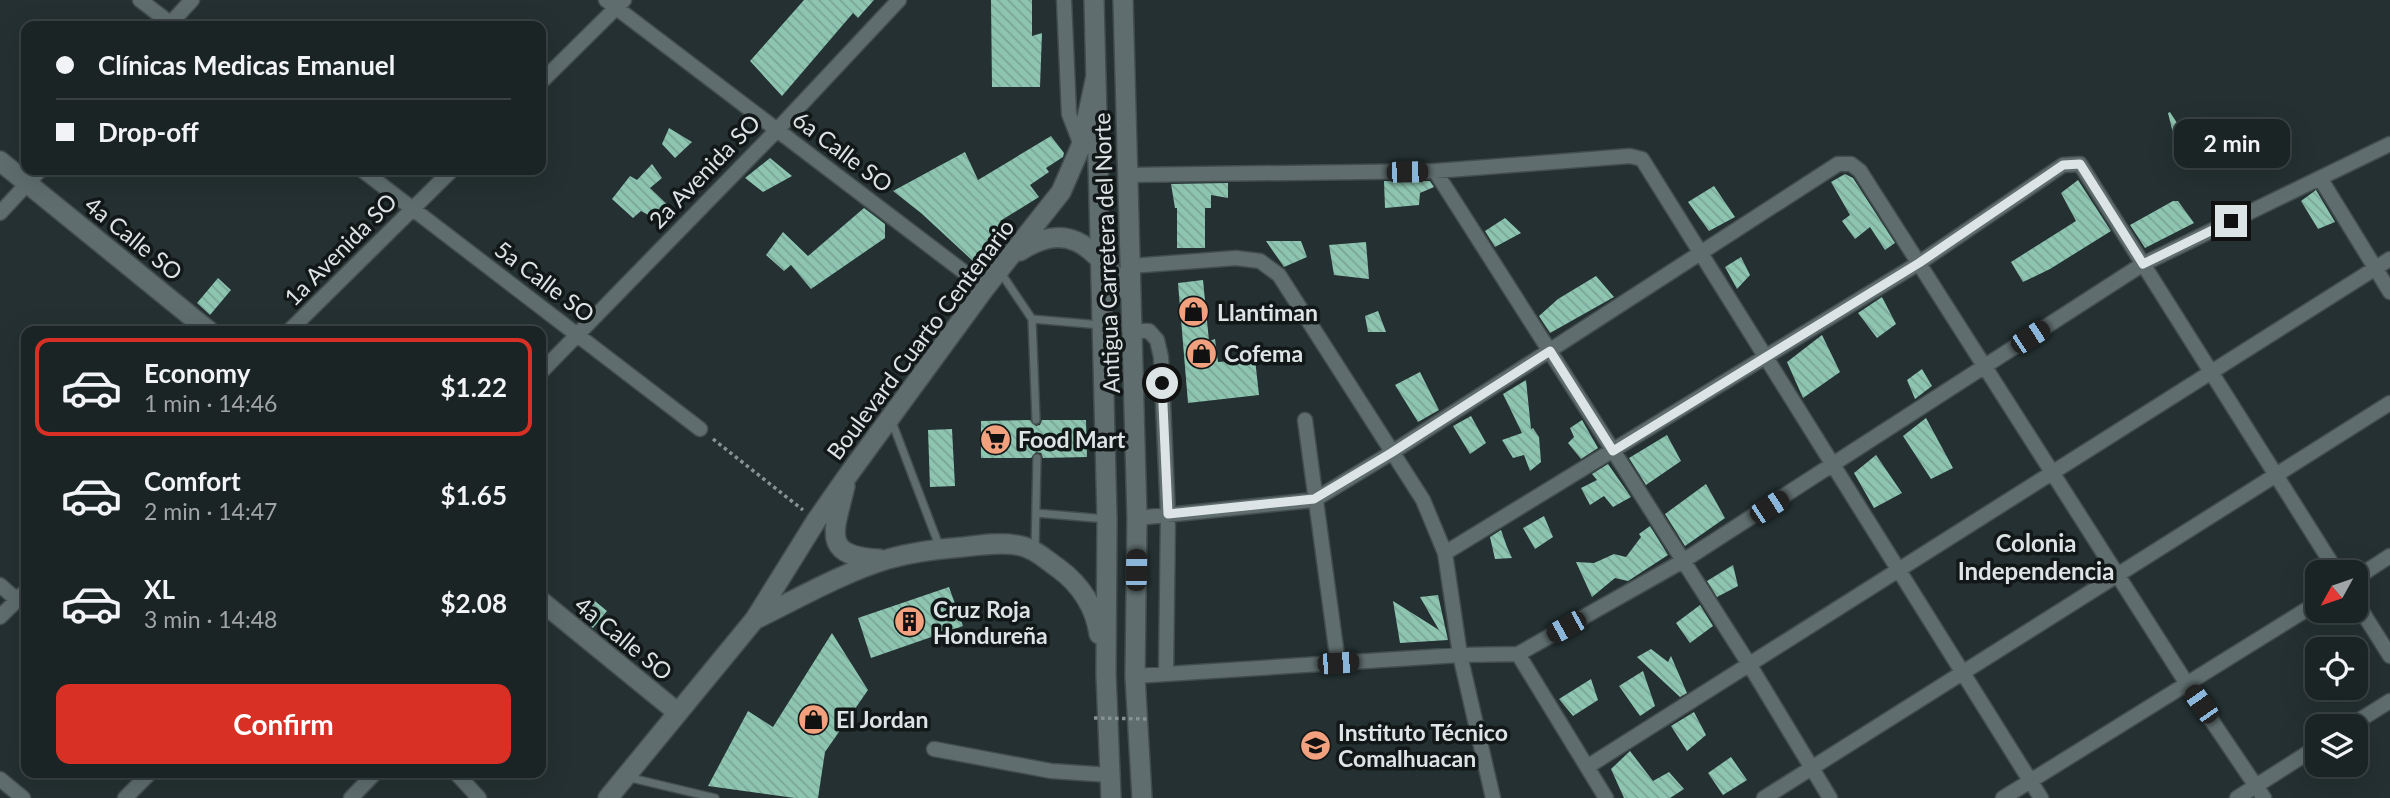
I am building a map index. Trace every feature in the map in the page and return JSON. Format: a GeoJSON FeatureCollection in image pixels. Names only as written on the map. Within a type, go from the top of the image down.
{"type":"FeatureCollection","features":[{"type":"Feature","properties":{"kind":"main road","name":"Antigua Carretera del Norte"},"geometry":{"type":"LineString","coordinates":[[1094,0],[1107,519],[1106,674],[1111,798]]}},
{"type":"Feature","properties":{"kind":"main road","name":"Antigua Carretera del Norte"},"geometry":{"type":"LineString","coordinates":[[1123,0],[1137,518],[1135,676],[1142,798]]}},
{"type":"Feature","properties":{"kind":"main road","name":"Boulevard Cuarto Centenario"},"geometry":{"type":"LineString","coordinates":[[608,798],[755,619],[846,478],[985,288],[1060,192],[1082,146],[1096,76]]}},
{"type":"Feature","properties":{"kind":"main road","name":"4a Calle SO"},"geometry":{"type":"LineString","coordinates":[[0,161],[21,171]]}},
{"type":"Feature","properties":{"kind":"main road","name":"4a Calle SO"},"geometry":{"type":"LineString","coordinates":[[34,177],[203,326]]}},
{"type":"Feature","properties":{"kind":"main road"},"geometry":{"type":"LineString","coordinates":[[1005,264],[1036,241],[1060,236],[1083,243],[1131,295]]}},
{"type":"Feature","properties":{"kind":"main road"},"geometry":{"type":"LineString","coordinates":[[846,478],[835,530],[840,548],[857,558],[887,560]]}},
{"type":"Feature","properties":{"kind":"main road","name":"Boulevard Cuarto Centenario"},"geometry":{"type":"LineString","coordinates":[[755,619],[860,569],[887,560],[941,549],[1016,545],[1035,551],[1065,573],[1084,594],[1096,616],[1106,674]]}},
{"type":"Feature","properties":{"kind":"main road","name":"4a Calle SO"},"geometry":{"type":"LineString","coordinates":[[546,605],[677,712]]}},
{"type":"Feature","properties":{"kind":"street"},"geometry":{"type":"LineString","coordinates":[[140,0],[166,21]]}},
{"type":"Feature","properties":{"kind":"street"},"geometry":{"type":"LineString","coordinates":[[174,21],[191,0]]}},
{"type":"Feature","properties":{"kind":"street","name":"2a Avenida SO"},"geometry":{"type":"LineString","coordinates":[[546,367],[777,130],[899,0]]}},
{"type":"Feature","properties":{"kind":"street"},"geometry":{"type":"LineString","coordinates":[[1064,0],[1069,114],[1082,146]]}},
{"type":"Feature","properties":{"kind":"street"},"geometry":{"type":"LineString","coordinates":[[546,77],[615,2]]}},
{"type":"Feature","properties":{"kind":"street","name":"6a Calle SO"},"geometry":{"type":"LineString","coordinates":[[615,2],[777,130],[985,288]]}},
{"type":"Feature","properties":{"kind":"street"},"geometry":{"type":"LineString","coordinates":[[1135,676],[1460,655],[1518,654],[1684,561],[2143,264],[2390,144]]}},
{"type":"Feature","properties":{"kind":"street"},"geometry":{"type":"LineString","coordinates":[[1128,175],[1435,171],[1630,156],[1642,159],[2041,798]]}},
{"type":"Feature","properties":{"kind":"street"},"geometry":{"type":"LineString","coordinates":[[1137,518],[1314,499],[1391,453],[1839,164],[1851,164],[1860,171],[2187,684],[2260,792]]}},
{"type":"Feature","properties":{"kind":"street"},"geometry":{"type":"LineString","coordinates":[[1445,553],[1919,263],[2063,165],[2080,164],[2329,560]]}},
{"type":"Feature","properties":{"kind":"street"},"geometry":{"type":"LineString","coordinates":[[1435,171],[1749,664],[1830,798]]}},
{"type":"Feature","properties":{"kind":"street","name":"5a Calle SO"},"geometry":{"type":"LineString","coordinates":[[369,175],[700,429]]}},
{"type":"Feature","properties":{"kind":"street","name":"1a Avenida SO"},"geometry":{"type":"LineString","coordinates":[[294,326],[448,175]]}},
{"type":"Feature","properties":{"kind":"street"},"geometry":{"type":"LineString","coordinates":[[0,213],[34,177]]}},
{"type":"Feature","properties":{"kind":"street"},"geometry":{"type":"LineString","coordinates":[[2320,178],[2390,292]]}},
{"type":"Feature","properties":{"kind":"street"},"geometry":{"type":"LineString","coordinates":[[1131,266],[1236,258],[1260,261],[1279,275],[1423,500],[1445,553],[1460,655],[1493,798]]}},
{"type":"Feature","properties":{"kind":"street"},"geometry":{"type":"LineString","coordinates":[[1587,767],[2390,260]]}},
{"type":"Feature","properties":{"kind":"street"},"geometry":{"type":"LineString","coordinates":[[1133,331],[1149,331],[1157,340],[1161,357],[1168,514],[1166,674]]}},
{"type":"Feature","properties":{"kind":"street"},"geometry":{"type":"LineString","coordinates":[[1764,798],[2390,403]]}},
{"type":"Feature","properties":{"kind":"street"},"geometry":{"type":"LineString","coordinates":[[1305,420],[1338,663]]}},
{"type":"Feature","properties":{"kind":"street"},"geometry":{"type":"LineString","coordinates":[[2368,570],[2390,556]]}},
{"type":"Feature","properties":{"kind":"street"},"geometry":{"type":"LineString","coordinates":[[0,584],[21,594]]}},
{"type":"Feature","properties":{"kind":"street"},"geometry":{"type":"LineString","coordinates":[[0,617],[21,596]]}},
{"type":"Feature","properties":{"kind":"street"},"geometry":{"type":"LineString","coordinates":[[2003,798],[2305,610]]}},
{"type":"Feature","properties":{"kind":"street"},"geometry":{"type":"LineString","coordinates":[[2368,621],[2390,656]]}},
{"type":"Feature","properties":{"kind":"street"},"geometry":{"type":"LineString","coordinates":[[1518,654],[1606,798]]}},
{"type":"Feature","properties":{"kind":"street"},"geometry":{"type":"LineString","coordinates":[[2368,715],[2390,701]]}},
{"type":"Feature","properties":{"kind":"street"},"geometry":{"type":"LineString","coordinates":[[934,749],[1051,771],[1110,775]]}},
{"type":"Feature","properties":{"kind":"street"},"geometry":{"type":"LineString","coordinates":[[2237,798],[2260,792],[2305,756]]}},
{"type":"Feature","properties":{"kind":"street"},"geometry":{"type":"LineString","coordinates":[[125,798],[146,778]]}},
{"type":"Feature","properties":{"kind":"street"},"geometry":{"type":"LineString","coordinates":[[351,798],[370,778]]}},
{"type":"Feature","properties":{"kind":"street"},"geometry":{"type":"LineString","coordinates":[[461,778],[479,798]]}},
{"type":"Feature","properties":{"kind":"street"},"geometry":{"type":"LineString","coordinates":[[0,779],[23,798]]}},
{"type":"Feature","properties":{"kind":"lane"},"geometry":{"type":"LineString","coordinates":[[1005,264],[1032,319],[1036,420]]}},
{"type":"Feature","properties":{"kind":"lane"},"geometry":{"type":"LineString","coordinates":[[1032,319],[1102,325]]}},
{"type":"Feature","properties":{"kind":"lane"},"geometry":{"type":"LineString","coordinates":[[890,418],[941,549]]}},
{"type":"Feature","properties":{"kind":"lane"},"geometry":{"type":"LineString","coordinates":[[1035,551],[1037,458]]}},
{"type":"Feature","properties":{"kind":"lane"},"geometry":{"type":"LineString","coordinates":[[1036,513],[1107,519]]}},
{"type":"Feature","properties":{"kind":"lane"},"geometry":{"type":"LineString","coordinates":[[625,777],[715,798]]}},
{"type":"Feature","properties":{"kind":"path"},"geometry":{"type":"LineString","coordinates":[[700,429],[817,521]]}},
{"type":"Feature","properties":{"kind":"path"},"geometry":{"type":"LineString","coordinates":[[1094,718],[1150,719]]}},
{"type":"Feature","properties":{"kind":"building"},"geometry":{"type":"Polygon","coordinates":[[[804,0],[874,0],[858,18],[853,13],[782,96],[750,61],[804,0]]]}},
{"type":"Feature","properties":{"kind":"building"},"geometry":{"type":"Polygon","coordinates":[[[991,0],[1032,0],[1032,36],[1042,33],[1040,87],[992,87],[991,0]]]}},
{"type":"Feature","properties":{"kind":"building"},"geometry":{"type":"Polygon","coordinates":[[[2170,112],[2193,148],[2178,153],[2168,113],[2170,112]]]}},
{"type":"Feature","properties":{"kind":"building"},"geometry":{"type":"Polygon","coordinates":[[[669,128],[692,142],[675,158],[662,144],[669,128]]]}},
{"type":"Feature","properties":{"kind":"building"},"geometry":{"type":"Polygon","coordinates":[[[1051,136],[1064,153],[1063,157],[1046,168],[1049,172],[1030,185],[1039,197],[1000,221],[1008,228],[975,263],[893,191],[965,152],[978,180],[1051,136]]]}},
{"type":"Feature","properties":{"kind":"building"},"geometry":{"type":"Polygon","coordinates":[[[770,158],[792,176],[763,192],[745,178],[770,158]]]}},
{"type":"Feature","properties":{"kind":"building"},"geometry":{"type":"Polygon","coordinates":[[[652,164],[662,178],[650,188],[672,209],[661,222],[641,211],[633,218],[612,199],[630,176],[637,180],[652,164]]]}},
{"type":"Feature","properties":{"kind":"building"},"geometry":{"type":"Polygon","coordinates":[[[1845,174],[1853,178],[1895,243],[1885,250],[1870,227],[1855,239],[1842,221],[1850,215],[1831,182],[1845,174]]]}},
{"type":"Feature","properties":{"kind":"building"},"geometry":{"type":"Polygon","coordinates":[[[2078,180],[2111,231],[2050,269],[2023,282],[2011,262],[2076,221],[2061,193],[2078,180]]]}},
{"type":"Feature","properties":{"kind":"building"},"geometry":{"type":"Polygon","coordinates":[[[1384,181],[1430,181],[1434,187],[1420,193],[1419,205],[1385,208],[1384,181]]]}},
{"type":"Feature","properties":{"kind":"building"},"geometry":{"type":"Polygon","coordinates":[[[1228,183],[1228,198],[1211,195],[1211,208],[1205,208],[1205,248],[1177,248],[1177,208],[1171,184],[1228,183]]]}},
{"type":"Feature","properties":{"kind":"building"},"geometry":{"type":"Polygon","coordinates":[[[1714,186],[1735,217],[1709,231],[1688,202],[1714,186]]]}},
{"type":"Feature","properties":{"kind":"building"},"geometry":{"type":"Polygon","coordinates":[[[2316,190],[2335,222],[2318,229],[2301,201],[2316,190]]]}},
{"type":"Feature","properties":{"kind":"building"},"geometry":{"type":"Polygon","coordinates":[[[2173,201],[2178,201],[2194,223],[2145,248],[2130,225],[2173,201]]]}},
{"type":"Feature","properties":{"kind":"building"},"geometry":{"type":"Polygon","coordinates":[[[864,208],[885,224],[885,238],[811,289],[791,265],[784,271],[766,255],[783,232],[808,256],[864,208]]]}},
{"type":"Feature","properties":{"kind":"building"},"geometry":{"type":"Polygon","coordinates":[[[1505,218],[1521,233],[1495,247],[1485,231],[1505,218]]]}},
{"type":"Feature","properties":{"kind":"building"},"geometry":{"type":"Polygon","coordinates":[[[1266,241],[1301,241],[1307,257],[1284,267],[1266,241]]]}},
{"type":"Feature","properties":{"kind":"building"},"geometry":{"type":"Polygon","coordinates":[[[1366,242],[1369,279],[1334,275],[1329,245],[1366,242]]]}},
{"type":"Feature","properties":{"kind":"building"},"geometry":{"type":"Polygon","coordinates":[[[1741,257],[1750,275],[1737,289],[1725,267],[1741,257]]]}},
{"type":"Feature","properties":{"kind":"building"},"geometry":{"type":"Polygon","coordinates":[[[1596,276],[1614,297],[1550,333],[1539,316],[1558,299],[1596,276]]]}},
{"type":"Feature","properties":{"kind":"building"},"geometry":{"type":"Polygon","coordinates":[[[218,278],[231,290],[210,315],[197,303],[218,278]]]}},
{"type":"Feature","properties":{"kind":"building"},"geometry":{"type":"Polygon","coordinates":[[[1203,280],[1209,341],[1215,339],[1218,362],[1255,359],[1259,395],[1188,403],[1178,283],[1203,280]]]}},
{"type":"Feature","properties":{"kind":"building"},"geometry":{"type":"Polygon","coordinates":[[[1882,297],[1896,324],[1877,338],[1858,313],[1882,297]]]}},
{"type":"Feature","properties":{"kind":"building"},"geometry":{"type":"Polygon","coordinates":[[[1378,311],[1386,332],[1368,332],[1365,316],[1378,311]]]}},
{"type":"Feature","properties":{"kind":"building"},"geometry":{"type":"Polygon","coordinates":[[[1822,335],[1840,372],[1803,398],[1787,362],[1822,335]]]}},
{"type":"Feature","properties":{"kind":"building"},"geometry":{"type":"Polygon","coordinates":[[[1922,369],[1932,386],[1915,399],[1907,380],[1922,369]]]}},
{"type":"Feature","properties":{"kind":"building"},"geometry":{"type":"Polygon","coordinates":[[[1420,372],[1439,410],[1418,422],[1395,385],[1420,372]]]}},
{"type":"Feature","properties":{"kind":"building"},"geometry":{"type":"Polygon","coordinates":[[[1526,380],[1531,429],[1533,428],[1539,437],[1541,462],[1530,471],[1524,455],[1513,458],[1502,440],[1522,433],[1503,394],[1526,380]]]}},
{"type":"Feature","properties":{"kind":"building"},"geometry":{"type":"Polygon","coordinates":[[[1471,416],[1486,443],[1470,454],[1453,426],[1471,416]]]}},
{"type":"Feature","properties":{"kind":"building"},"geometry":{"type":"Polygon","coordinates":[[[1926,418],[1953,468],[1931,479],[1903,436],[1926,418]]]}},
{"type":"Feature","properties":{"kind":"building"},"geometry":{"type":"Polygon","coordinates":[[[1030,420],[1036,426],[1040,425],[1042,420],[1086,420],[1087,457],[1043,458],[1041,453],[1036,452],[1031,458],[981,458],[981,421],[1030,420]]]}},
{"type":"Feature","properties":{"kind":"building"},"geometry":{"type":"Polygon","coordinates":[[[1582,420],[1598,448],[1581,459],[1568,443],[1574,437],[1570,428],[1582,420]]]}},
{"type":"Feature","properties":{"kind":"building"},"geometry":{"type":"Polygon","coordinates":[[[952,429],[955,486],[930,487],[928,430],[952,429]]]}},
{"type":"Feature","properties":{"kind":"building"},"geometry":{"type":"Polygon","coordinates":[[[1667,435],[1681,461],[1646,485],[1629,458],[1667,435]]]}},
{"type":"Feature","properties":{"kind":"building"},"geometry":{"type":"Polygon","coordinates":[[[1876,455],[1902,493],[1874,508],[1854,473],[1876,455]]]}},
{"type":"Feature","properties":{"kind":"building"},"geometry":{"type":"Polygon","coordinates":[[[1608,464],[1631,497],[1613,507],[1604,496],[1590,505],[1581,488],[1597,480],[1592,474],[1608,464]]]}},
{"type":"Feature","properties":{"kind":"building"},"geometry":{"type":"Polygon","coordinates":[[[1706,484],[1725,518],[1685,546],[1665,514],[1706,484]]]}},
{"type":"Feature","properties":{"kind":"building"},"geometry":{"type":"Polygon","coordinates":[[[1544,516],[1553,537],[1535,549],[1523,528],[1544,516]]]}},
{"type":"Feature","properties":{"kind":"building"},"geometry":{"type":"Polygon","coordinates":[[[1650,526],[1668,555],[1628,581],[1615,578],[1592,597],[1576,562],[1594,563],[1614,554],[1626,557],[1641,537],[1639,534],[1650,526]]]}},
{"type":"Feature","properties":{"kind":"building"},"geometry":{"type":"Polygon","coordinates":[[[1501,530],[1512,558],[1495,559],[1490,537],[1501,530]]]}},
{"type":"Feature","properties":{"kind":"building"},"geometry":{"type":"Polygon","coordinates":[[[1733,565],[1738,586],[1717,597],[1707,581],[1733,565]]]}},
{"type":"Feature","properties":{"kind":"building","name":"Cruz Roja Hondureña"},"geometry":{"type":"Polygon","coordinates":[[[949,587],[963,626],[871,658],[858,618],[949,587]]]}},
{"type":"Feature","properties":{"kind":"building"},"geometry":{"type":"Polygon","coordinates":[[[1438,595],[1448,640],[1400,643],[1393,601],[1439,630],[1420,597],[1438,595]]]}},
{"type":"Feature","properties":{"kind":"building"},"geometry":{"type":"Polygon","coordinates":[[[590,597],[607,611],[593,628],[576,614],[590,597]]]}},
{"type":"Feature","properties":{"kind":"building"},"geometry":{"type":"Polygon","coordinates":[[[1700,605],[1713,626],[1690,643],[1676,623],[1700,605]]]}},
{"type":"Feature","properties":{"kind":"building","name":"El Jordan"},"geometry":{"type":"Polygon","coordinates":[[[832,633],[868,690],[825,752],[818,798],[795,798],[708,786],[748,711],[773,727],[832,633]]]}},
{"type":"Feature","properties":{"kind":"building"},"geometry":{"type":"Polygon","coordinates":[[[1651,649],[1668,662],[1671,656],[1687,693],[1680,697],[1637,657],[1651,649]]]}},
{"type":"Feature","properties":{"kind":"building"},"geometry":{"type":"Polygon","coordinates":[[[1643,671],[1655,706],[1640,716],[1619,686],[1643,671]]]}},
{"type":"Feature","properties":{"kind":"building"},"geometry":{"type":"Polygon","coordinates":[[[1591,679],[1598,700],[1573,716],[1559,699],[1591,679]]]}},
{"type":"Feature","properties":{"kind":"building"},"geometry":{"type":"Polygon","coordinates":[[[1694,712],[1706,735],[1687,751],[1671,726],[1694,712]]]}},
{"type":"Feature","properties":{"kind":"building"},"geometry":{"type":"Polygon","coordinates":[[[1630,751],[1653,781],[1669,772],[1684,789],[1670,798],[1624,798],[1611,769],[1630,751]]]}},
{"type":"Feature","properties":{"kind":"building"},"geometry":{"type":"Polygon","coordinates":[[[1731,757],[1747,780],[1723,795],[1708,773],[1731,757]]]}},
{"type":"Feature","properties":{"kind":"place","name":"Llantiman"},"geometry":{"type":"Point","coordinates":[1194,312]}},
{"type":"Feature","properties":{"kind":"place","name":"Cofema"},"geometry":{"type":"Point","coordinates":[1201,353]}},
{"type":"Feature","properties":{"kind":"place","name":"Food Mart"},"geometry":{"type":"Point","coordinates":[995,439]}},
{"type":"Feature","properties":{"kind":"place","name":"Cruz Roja Hondureña"},"geometry":{"type":"Point","coordinates":[910,622]}},
{"type":"Feature","properties":{"kind":"place","name":"El Jordan"},"geometry":{"type":"Point","coordinates":[813,719]}},
{"type":"Feature","properties":{"kind":"place","name":"Instituto Técnico Comalhuacan"},"geometry":{"type":"Point","coordinates":[1315,745]}},
{"type":"Feature","properties":{"kind":"district","name":"Colonia Independencia"},"geometry":{"type":"Point","coordinates":[2036,556]}},
{"type":"Feature","properties":{"kind":"route"},"geometry":{"type":"LineString","coordinates":[[1162,383],[1168,514],[1314,499],[1550,351],[1613,451],[1919,263],[2063,165],[2080,164],[2143,264],[2231,221]]}}]}
